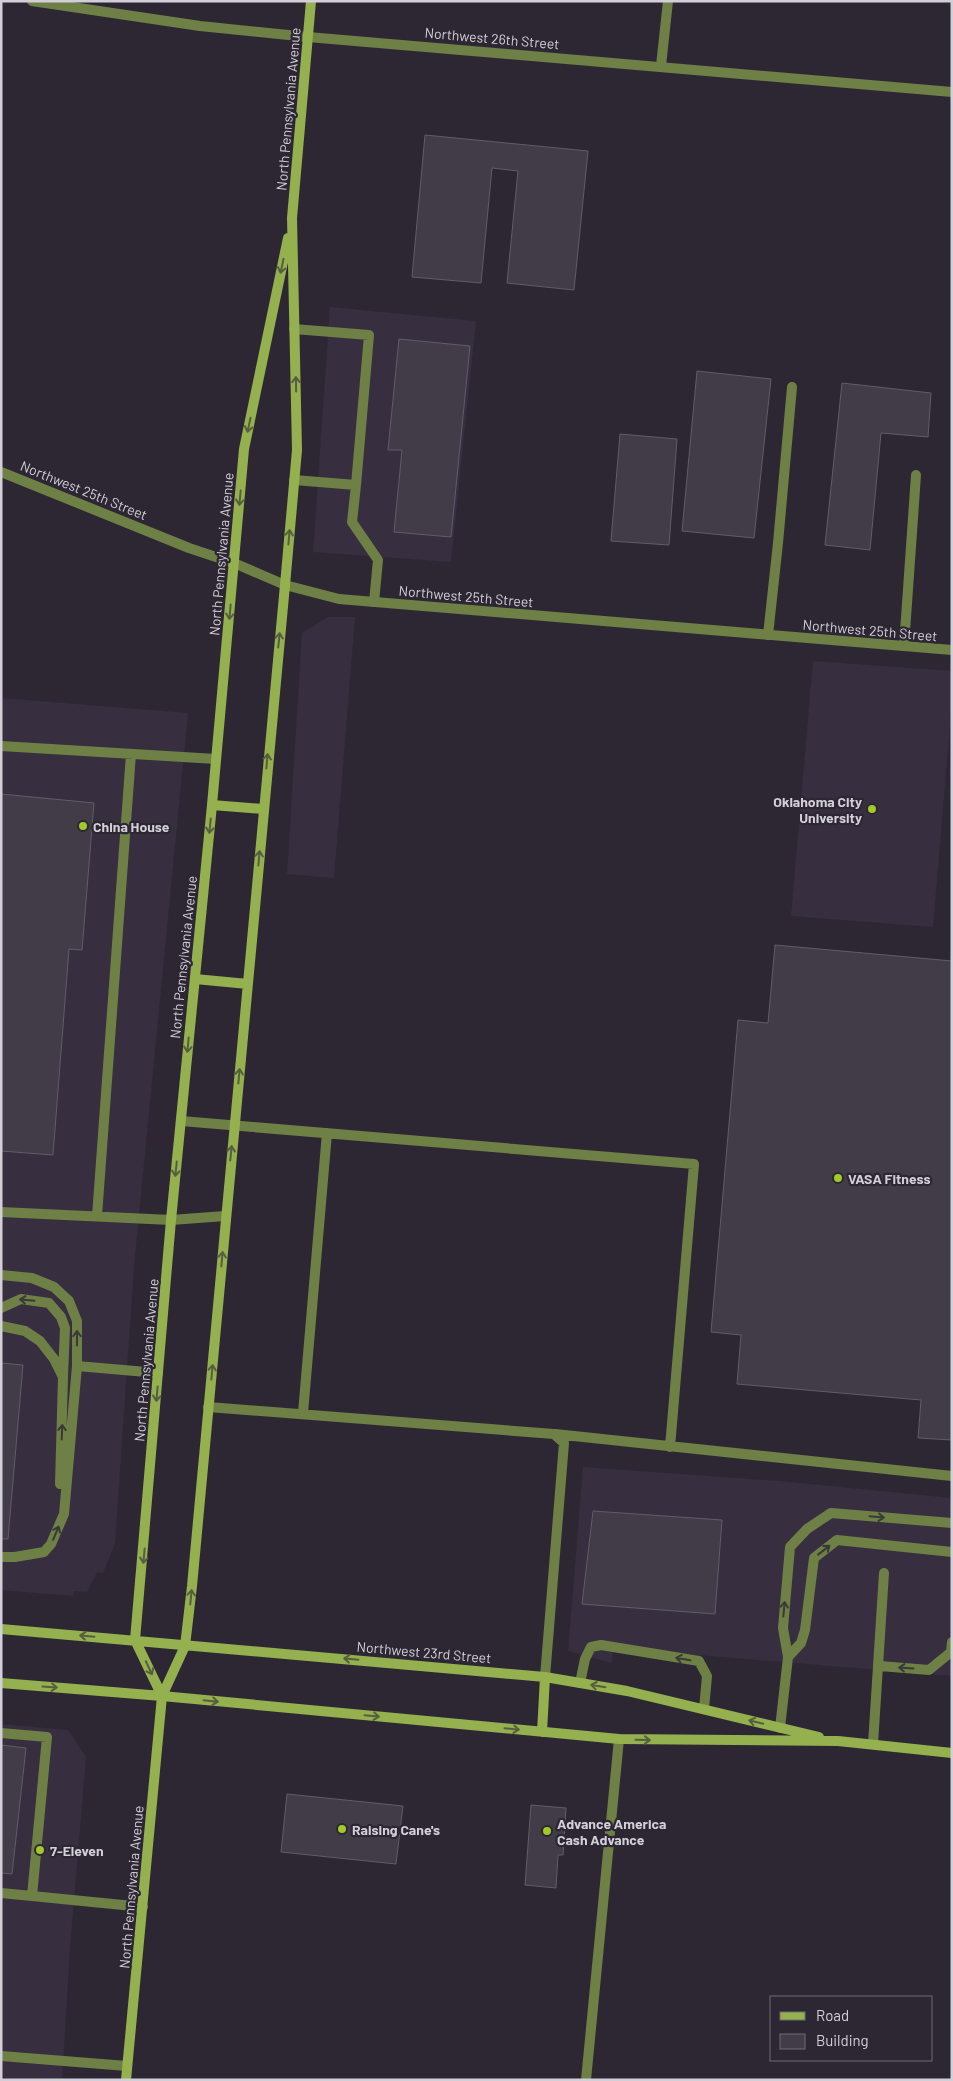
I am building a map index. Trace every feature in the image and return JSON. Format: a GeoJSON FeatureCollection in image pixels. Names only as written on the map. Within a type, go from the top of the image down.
{"type":"FeatureCollection","features":[{"type":"Feature","properties":{"kind":"main road","name":"North Pennsylvania Avenue"},"geometry":{"type":"LineString","coordinates":[[126,2080],[162,1696],[185,1646],[285,585],[297,450],[292,218],[311,1]]}},
{"type":"Feature","properties":{"kind":"main road","name":"North Pennsylvania Avenue"},"geometry":{"type":"LineString","coordinates":[[135,1640],[171,1220],[212,805],[244,449],[292,218]]}},
{"type":"Feature","properties":{"kind":"main road"},"geometry":{"type":"LineString","coordinates":[[212,805],[263,809]]}},
{"type":"Feature","properties":{"kind":"main road"},"geometry":{"type":"LineString","coordinates":[[194,979],[248,984]]}},
{"type":"Feature","properties":{"kind":"main road","name":"Northwest 23rd Street"},"geometry":{"type":"LineString","coordinates":[[1,1629],[545,1677],[627,1691],[838,1741]]}},
{"type":"Feature","properties":{"kind":"main road"},"geometry":{"type":"LineString","coordinates":[[135,1640],[162,1696]]}},
{"type":"Feature","properties":{"kind":"main road"},"geometry":{"type":"LineString","coordinates":[[542,1732],[545,1677]]}},
{"type":"Feature","properties":{"kind":"main road","name":"Northwest 23rd Street"},"geometry":{"type":"LineString","coordinates":[[1,1683],[162,1696],[619,1739],[838,1741],[952,1753]]}},
{"type":"Feature","properties":{"kind":"street","name":"Northwest 26th Street"},"geometry":{"type":"LineString","coordinates":[[32,1],[200,26],[308,37],[952,92]]}},
{"type":"Feature","properties":{"kind":"street"},"geometry":{"type":"LineString","coordinates":[[661,66],[668,1]]}},
{"type":"Feature","properties":{"kind":"street"},"geometry":{"type":"LineString","coordinates":[[294,329],[369,336],[352,522],[378,560],[374,602]]}},
{"type":"Feature","properties":{"kind":"street"},"geometry":{"type":"LineString","coordinates":[[768,635],[792,388]]}},
{"type":"Feature","properties":{"kind":"street","name":"Northwest 25th Street"},"geometry":{"type":"LineString","coordinates":[[1,472],[189,548],[234,563],[285,585],[339,598],[952,650]]}},
{"type":"Feature","properties":{"kind":"street"},"geometry":{"type":"LineString","coordinates":[[904,646],[916,476]]}},
{"type":"Feature","properties":{"kind":"street"},"geometry":{"type":"LineString","coordinates":[[294,480],[356,485]]}},
{"type":"Feature","properties":{"kind":"street"},"geometry":{"type":"LineString","coordinates":[[1,746],[216,759]]}},
{"type":"Feature","properties":{"kind":"street"},"geometry":{"type":"LineString","coordinates":[[97,1216],[130,754]]}},
{"type":"Feature","properties":{"kind":"street"},"geometry":{"type":"LineString","coordinates":[[181,1121],[694,1164],[670,1447]]}},
{"type":"Feature","properties":{"kind":"street"},"geometry":{"type":"LineString","coordinates":[[303,1413],[326,1133]]}},
{"type":"Feature","properties":{"kind":"street"},"geometry":{"type":"LineString","coordinates":[[1,1212],[171,1220],[225,1216]]}},
{"type":"Feature","properties":{"kind":"street"},"geometry":{"type":"LineString","coordinates":[[1,1275],[32,1278],[54,1286],[69,1301],[77,1321],[77,1366],[64,1514],[51,1544],[44,1552],[15,1557],[1,1557]]}},
{"type":"Feature","properties":{"kind":"street"},"geometry":{"type":"LineString","coordinates":[[1,1308],[21,1299],[49,1303],[61,1317],[65,1328],[60,1508],[64,1514]]}},
{"type":"Feature","properties":{"kind":"street"},"geometry":{"type":"LineString","coordinates":[[1,1326],[25,1331],[40,1341],[54,1359],[63,1377]]}},
{"type":"Feature","properties":{"kind":"street"},"geometry":{"type":"LineString","coordinates":[[77,1366],[158,1373]]}},
{"type":"Feature","properties":{"kind":"street"},"geometry":{"type":"LineString","coordinates":[[208,1407],[554,1434],[952,1476]]}},
{"type":"Feature","properties":{"kind":"street"},"geometry":{"type":"LineString","coordinates":[[545,1677],[564,1442],[554,1434]]}},
{"type":"Feature","properties":{"kind":"street"},"geometry":{"type":"LineString","coordinates":[[780,1728],[788,1657],[783,1628],[790,1547],[807,1529],[831,1513],[952,1523]]}},
{"type":"Feature","properties":{"kind":"street"},"geometry":{"type":"LineString","coordinates":[[788,1657],[802,1643],[814,1558],[837,1540],[952,1552]]}},
{"type":"Feature","properties":{"kind":"street"},"geometry":{"type":"LineString","coordinates":[[873,1744],[880,1666],[884,1573]]}},
{"type":"Feature","properties":{"kind":"street"},"geometry":{"type":"LineString","coordinates":[[880,1666],[929,1670],[951,1652],[952,1642]]}},
{"type":"Feature","properties":{"kind":"street"},"geometry":{"type":"LineString","coordinates":[[580,1683],[585,1659],[591,1647],[601,1644],[699,1661],[707,1676],[704,1709]]}},
{"type":"Feature","properties":{"kind":"street"},"geometry":{"type":"LineString","coordinates":[[1,1733],[47,1738],[32,1896]]}},
{"type":"Feature","properties":{"kind":"street"},"geometry":{"type":"LineString","coordinates":[[586,2080],[619,1739]]}},
{"type":"Feature","properties":{"kind":"street"},"geometry":{"type":"LineString","coordinates":[[1,1893],[143,1906]]}},
{"type":"Feature","properties":{"kind":"street"},"geometry":{"type":"LineString","coordinates":[[1,2056],[128,2066]]}},
{"type":"Feature","properties":{"kind":"shaded area"},"geometry":{"type":"Polygon","coordinates":[[[330,307],[476,321],[451,562],[313,552],[330,307]]]}},
{"type":"Feature","properties":{"kind":"shaded area"},"geometry":{"type":"Polygon","coordinates":[[[328,617],[355,617],[334,878],[287,874],[302,633],[328,617]]]}},
{"type":"Feature","properties":{"kind":"shaded area","name":"Oklahoma City University"},"geometry":{"type":"Polygon","coordinates":[[[813,661],[952,671],[952,703],[933,927],[791,916],[813,661]]]}},
{"type":"Feature","properties":{"kind":"shaded area"},"geometry":{"type":"Polygon","coordinates":[[[1,698],[188,713],[134,1266],[115,1544],[103,1573],[97,1572],[87,1592],[74,1591],[73,1596],[1,1590],[1,698]]]}},
{"type":"Feature","properties":{"kind":"shaded area"},"geometry":{"type":"Polygon","coordinates":[[[583,1467],[779,1481],[952,1498],[952,1676],[613,1648],[612,1663],[568,1651],[583,1467]]]}},
{"type":"Feature","properties":{"kind":"shaded area","name":"7-Eleven"},"geometry":{"type":"Polygon","coordinates":[[[1,1724],[68,1730],[86,1757],[70,1948],[62,2080],[1,2080],[1,1724]]]}},
{"type":"Feature","properties":{"kind":"building"},"geometry":{"type":"Polygon","coordinates":[[[425,135],[588,151],[574,290],[507,283],[518,171],[492,168],[481,283],[412,277],[425,135]]]}},
{"type":"Feature","properties":{"kind":"building"},"geometry":{"type":"Polygon","coordinates":[[[399,339],[470,346],[451,537],[394,532],[402,450],[388,450],[399,339]]]}},
{"type":"Feature","properties":{"kind":"building"},"geometry":{"type":"Polygon","coordinates":[[[697,371],[771,379],[754,538],[682,531],[697,371]]]}},
{"type":"Feature","properties":{"kind":"building"},"geometry":{"type":"Polygon","coordinates":[[[842,383],[931,393],[928,437],[881,433],[870,550],[825,545],[842,383]]]}},
{"type":"Feature","properties":{"kind":"building"},"geometry":{"type":"Polygon","coordinates":[[[620,434],[677,439],[669,545],[611,541],[620,434]]]}},
{"type":"Feature","properties":{"kind":"building"},"geometry":{"type":"Polygon","coordinates":[[[1,794],[94,803],[82,950],[69,949],[53,1155],[1,1151],[1,794]]]}},
{"type":"Feature","properties":{"kind":"building","name":"VASA Fitness"},"geometry":{"type":"Polygon","coordinates":[[[775,945],[952,961],[952,1440],[918,1438],[921,1400],[737,1384],[741,1335],[711,1332],[738,1020],[768,1023],[775,945]]]}},
{"type":"Feature","properties":{"kind":"building"},"geometry":{"type":"Polygon","coordinates":[[[1,1363],[23,1365],[8,1539],[1,1539],[1,1363]]]}},
{"type":"Feature","properties":{"kind":"building"},"geometry":{"type":"Polygon","coordinates":[[[593,1511],[722,1520],[715,1614],[582,1604],[593,1511]]]}},
{"type":"Feature","properties":{"kind":"building"},"geometry":{"type":"Polygon","coordinates":[[[1,1745],[26,1748],[12,1874],[1,1873],[1,1745]]]}},
{"type":"Feature","properties":{"kind":"building","name":"Raising Cane's"},"geometry":{"type":"Polygon","coordinates":[[[287,1794],[403,1806],[396,1864],[281,1852],[287,1794]]]}},
{"type":"Feature","properties":{"kind":"building","name":"Advance America Cash Advance"},"geometry":{"type":"Polygon","coordinates":[[[531,1805],[566,1808],[563,1855],[558,1855],[556,1888],[525,1885],[531,1805]]]}},
{"type":"Feature","properties":{"kind":"place","name":"Oklahoma City University"},"geometry":{"type":"Point","coordinates":[872,809]}},
{"type":"Feature","properties":{"kind":"place","name":"China House"},"geometry":{"type":"Point","coordinates":[83,826]}},
{"type":"Feature","properties":{"kind":"place","name":"VASA Fitness"},"geometry":{"type":"Point","coordinates":[838,1178]}},
{"type":"Feature","properties":{"kind":"place","name":"Raising Cane's"},"geometry":{"type":"Point","coordinates":[342,1829]}},
{"type":"Feature","properties":{"kind":"place","name":"Advance America Cash Advance"},"geometry":{"type":"Point","coordinates":[547,1831]}},
{"type":"Feature","properties":{"kind":"place","name":"7-Eleven"},"geometry":{"type":"Point","coordinates":[40,1850]}}]}
